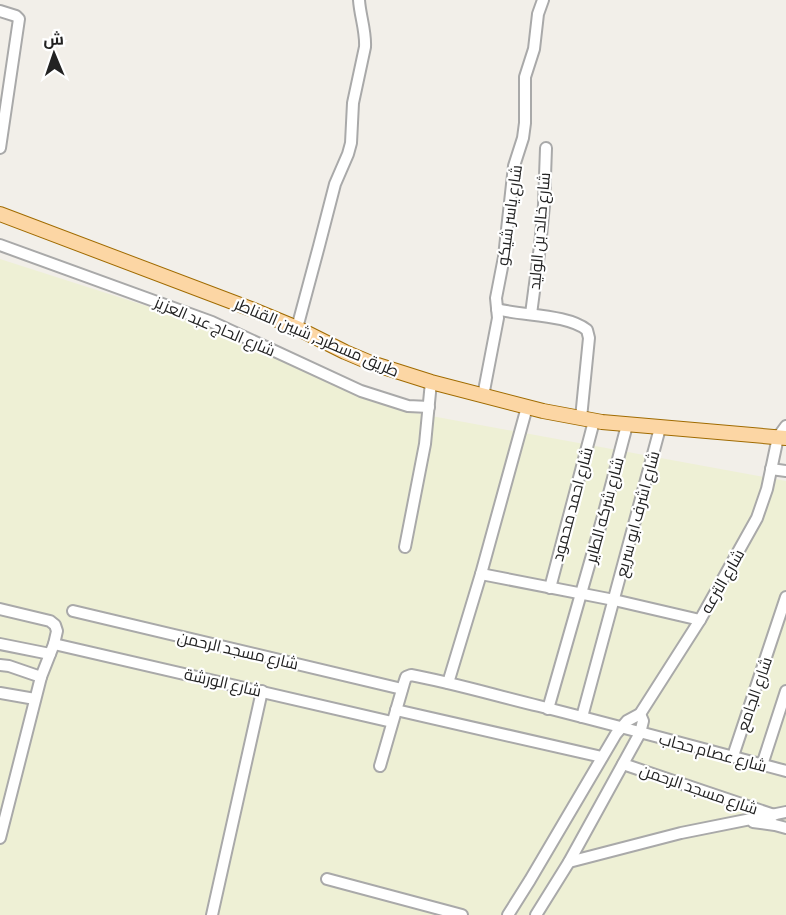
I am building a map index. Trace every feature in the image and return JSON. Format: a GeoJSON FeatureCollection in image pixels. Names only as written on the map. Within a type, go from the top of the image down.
{"type":"FeatureCollection","features":[{"type":"Feature","properties":{"kind":"main road","name":"طريق مسطرد, شبين القناطر"},"geometry":{"type":"LineString","coordinates":[[0,214],[240,304],[297,328],[345,352],[431,385],[587,420],[781,437]]}},
{"type":"Feature","properties":{"kind":"street"},"geometry":{"type":"LineString","coordinates":[[297,328],[334,184],[351,142],[353,103],[366,38],[359,0]]}},
{"type":"Feature","properties":{"kind":"street","name":"شارع ياسر شيكو"},"geometry":{"type":"LineString","coordinates":[[483,396],[498,318],[496,298],[504,257],[514,166],[524,131],[525,77],[534,49],[538,14],[543,0]]}},
{"type":"Feature","properties":{"kind":"street"},"geometry":{"type":"LineString","coordinates":[[0,11],[19,19],[0,148]]}},
{"type":"Feature","properties":{"kind":"street","name":"شارع خالد بن الوليد"},"geometry":{"type":"LineString","coordinates":[[531,314],[542,236],[546,148]]}},
{"type":"Feature","properties":{"kind":"street","name":"شارع الحاج عبد العزيز"},"geometry":{"type":"LineString","coordinates":[[0,245],[212,322],[361,391],[408,406],[429,404]]}},
{"type":"Feature","properties":{"kind":"street"},"geometry":{"type":"LineString","coordinates":[[497,309],[531,314]]}},
{"type":"Feature","properties":{"kind":"street","name":"شارع احمد محمود"},"geometry":{"type":"LineString","coordinates":[[531,314],[556,318],[580,326],[587,330],[589,338],[587,420],[550,588]]}},
{"type":"Feature","properties":{"kind":"street"},"geometry":{"type":"LineString","coordinates":[[405,547],[425,444],[431,385]]}},
{"type":"Feature","properties":{"kind":"street"},"geometry":{"type":"LineString","coordinates":[[448,683],[481,574],[527,406]]}},
{"type":"Feature","properties":{"kind":"street","name":"شارع شركه الطاير"},"geometry":{"type":"LineString","coordinates":[[548,709],[627,425]]}},
{"type":"Feature","properties":{"kind":"street","name":"شارع اشرف ابو سريع"},"geometry":{"type":"LineString","coordinates":[[582,717],[660,428]]}},
{"type":"Feature","properties":{"kind":"street","name":"شارع الترعه"},"geometry":{"type":"LineString","coordinates":[[508,915],[616,734],[627,721],[640,714],[700,620],[757,518],[781,437]]}},
{"type":"Feature","properties":{"kind":"street"},"geometry":{"type":"LineString","coordinates":[[772,465],[786,471]]}},
{"type":"Feature","properties":{"kind":"street"},"geometry":{"type":"LineString","coordinates":[[481,574],[614,600],[700,620]]}},
{"type":"Feature","properties":{"kind":"street","name":"شارع الجامع"},"geometry":{"type":"LineString","coordinates":[[733,756],[786,597]]}},
{"type":"Feature","properties":{"kind":"street"},"geometry":{"type":"LineString","coordinates":[[0,609],[50,621],[55,625],[57,632],[40,677],[0,838]]}},
{"type":"Feature","properties":{"kind":"street","name":"شارع مسجد الرحمن"},"geometry":{"type":"LineString","coordinates":[[73,611],[402,689]]}},
{"type":"Feature","properties":{"kind":"street","name":"شارع الورشة"},"geometry":{"type":"LineString","coordinates":[[0,644],[52,649],[262,691],[392,722]]}},
{"type":"Feature","properties":{"kind":"street"},"geometry":{"type":"LineString","coordinates":[[0,665],[40,677]]}},
{"type":"Feature","properties":{"kind":"street","name":"شارع عصام حجاب"},"geometry":{"type":"LineString","coordinates":[[402,689],[406,677],[411,675],[622,727],[786,771]]}},
{"type":"Feature","properties":{"kind":"street"},"geometry":{"type":"LineString","coordinates":[[380,766],[402,689]]}},
{"type":"Feature","properties":{"kind":"street"},"geometry":{"type":"LineString","coordinates":[[212,915],[262,691]]}},
{"type":"Feature","properties":{"kind":"street"},"geometry":{"type":"LineString","coordinates":[[762,765],[786,691]]}},
{"type":"Feature","properties":{"kind":"street"},"geometry":{"type":"LineString","coordinates":[[0,693],[35,699]]}},
{"type":"Feature","properties":{"kind":"street","name":"شارع مسجد الرحمن"},"geometry":{"type":"LineString","coordinates":[[396,710],[600,760],[774,815]]}},
{"type":"Feature","properties":{"kind":"street"},"geometry":{"type":"LineString","coordinates":[[536,915],[569,862],[640,733],[643,721],[640,714]]}},
{"type":"Feature","properties":{"kind":"street"},"geometry":{"type":"LineString","coordinates":[[569,862],[681,833],[786,812]]}},
{"type":"Feature","properties":{"kind":"street"},"geometry":{"type":"LineString","coordinates":[[743,821],[786,828]]}},
{"type":"Feature","properties":{"kind":"street"},"geometry":{"type":"LineString","coordinates":[[327,879],[462,915]]}},
{"type":"Feature","properties":{"kind":"green space"},"geometry":{"type":"Polygon","coordinates":[[[0,259],[209,326],[415,413],[786,481],[786,915],[0,915],[0,259]]]}}]}
